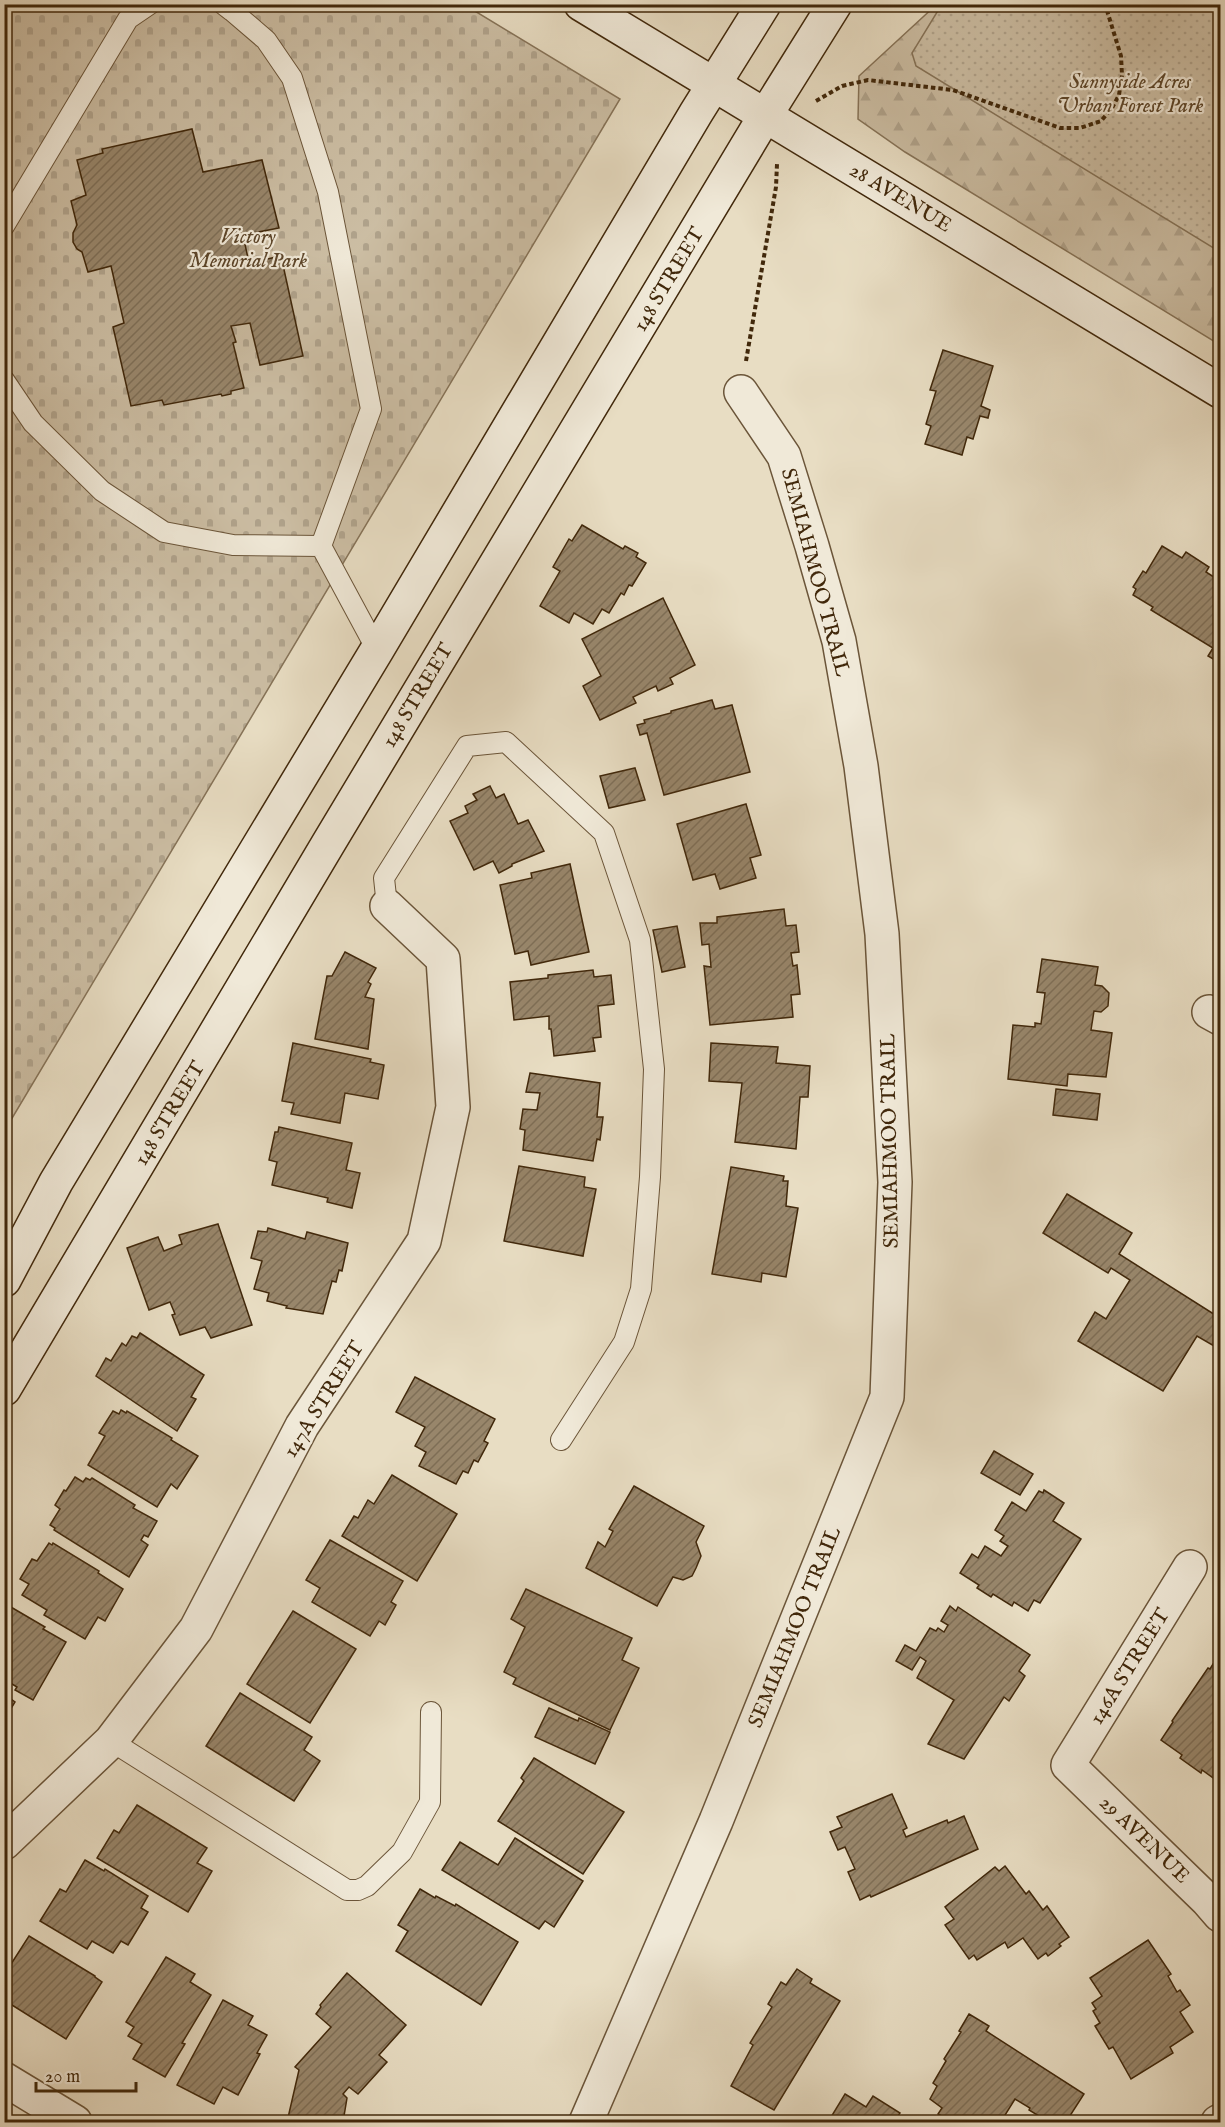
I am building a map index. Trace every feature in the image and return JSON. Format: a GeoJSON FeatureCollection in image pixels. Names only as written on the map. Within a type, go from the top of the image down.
{"type":"FeatureCollection","features":[{"type":"Feature","properties":{"kind":"street","name":"28 AVENUE"},"geometry":{"type":"LineString","coordinates":[[581,4],[1221,391]]}},
{"type":"Feature","properties":{"kind":"street"},"geometry":{"type":"LineString","coordinates":[[4,1280],[56,1182],[764,4]]}},
{"type":"Feature","properties":{"kind":"street","name":"148 STREET"},"geometry":{"type":"LineString","coordinates":[[4,1389],[322,854],[765,116],[835,4]]}},
{"type":"Feature","properties":{"kind":"street","name":"SEMIAHMOO TRAIL"},"geometry":{"type":"LineString","coordinates":[[586,2122],[716,1821],[887,1397],[895,1182],[882,934],[861,766],[839,641],[784,456],[741,392]]}},
{"type":"Feature","properties":{"kind":"street","name":"147A STREET"},"geometry":{"type":"LineString","coordinates":[[4,1843],[111,1741],[196,1629],[302,1426],[424,1241],[453,1107],[443,959],[387,906]]}},
{"type":"Feature","properties":{"kind":"street","name":"146A STREET"},"geometry":{"type":"LineString","coordinates":[[1068,1765],[1190,1567]]}},
{"type":"Feature","properties":{"kind":"street","name":"29 AVENUE"},"geometry":{"type":"LineString","coordinates":[[1068,1765],[1221,1915]]}},
{"type":"Feature","properties":{"kind":"street"},"geometry":{"type":"LineString","coordinates":[[4,2079],[75,2122]]}},
{"type":"Feature","properties":{"kind":"lane"},"geometry":{"type":"LineString","coordinates":[[4,226],[128,19],[150,4]]}},
{"type":"Feature","properties":{"kind":"lane"},"geometry":{"type":"LineString","coordinates":[[222,4],[266,40],[292,78],[328,192],[371,410],[321,546],[376,650]]}},
{"type":"Feature","properties":{"kind":"lane"},"geometry":{"type":"LineString","coordinates":[[4,380],[33,423],[102,490],[164,532],[233,545],[321,546]]}},
{"type":"Feature","properties":{"kind":"lane"},"geometry":{"type":"LineString","coordinates":[[387,906],[384,878],[467,746],[506,742],[604,833],[640,940],[654,1069],[650,1177],[641,1289],[624,1342],[561,1440]]}},
{"type":"Feature","properties":{"kind":"lane"},"geometry":{"type":"LineString","coordinates":[[111,1741],[347,1890],[358,1890],[367,1886],[402,1852],[430,1802],[431,1712]]}},
{"type":"Feature","properties":{"kind":"path"},"geometry":{"type":"LineString","coordinates":[[816,101],[842,86],[868,80],[953,90],[1060,129],[1080,128],[1101,121],[1112,108],[1119,94],[1122,75],[1120,56],[1105,4]]}},
{"type":"Feature","properties":{"kind":"path"},"geometry":{"type":"LineString","coordinates":[[741,392],[776,188],[777,163]]}},
{"type":"Feature","properties":{"kind":"green space","name":"Sunnyside Acres Urban Forest Park"},"geometry":{"type":"Polygon","coordinates":[[[942,4],[1220,5],[1220,252],[916,66],[912,53],[942,4]]]}},
{"type":"Feature","properties":{"kind":"green space","name":"Victory Memorial Park"},"geometry":{"type":"Polygon","coordinates":[[[5,5],[465,5],[620,99],[5,1130],[5,5]]]}},
{"type":"Feature","properties":{"kind":"green space"},"geometry":{"type":"Polygon","coordinates":[[[936,5],[1220,5],[1220,345],[905,152],[858,119],[859,76],[936,5]]]}},
{"type":"Feature","properties":{"kind":"building"},"geometry":{"type":"Polygon","coordinates":[[[192,129],[203,172],[262,160],[279,228],[243,235],[249,263],[281,256],[303,356],[260,365],[250,323],[231,326],[244,388],[222,396],[221,394],[164,405],[162,400],[131,406],[113,327],[124,323],[111,266],[88,272],[82,252],[73,242],[73,233],[77,225],[71,201],[86,195],[77,160],[103,153],[102,149],[192,129]]]}},
{"type":"Feature","properties":{"kind":"building"},"geometry":{"type":"Polygon","coordinates":[[[943,350],[993,366],[981,406],[990,410],[988,418],[980,416],[973,439],[967,437],[962,455],[925,444],[931,426],[926,424],[936,391],[930,390],[943,350]]]}},
{"type":"Feature","properties":{"kind":"building"},"geometry":{"type":"Polygon","coordinates":[[[582,525],[623,549],[625,546],[638,553],[636,557],[646,563],[632,586],[629,585],[624,595],[621,593],[609,613],[602,609],[593,624],[574,613],[569,623],[540,606],[560,571],[553,567],[569,539],[572,541],[582,525]]]}},
{"type":"Feature","properties":{"kind":"building"},"geometry":{"type":"Polygon","coordinates":[[[1162,546],[1182,558],[1186,552],[1209,567],[1206,572],[1220,581],[1220,663],[1208,656],[1213,648],[1151,610],[1153,607],[1133,595],[1136,589],[1133,587],[1143,571],[1146,573],[1162,546]]]}},
{"type":"Feature","properties":{"kind":"building"},"geometry":{"type":"Polygon","coordinates":[[[663,598],[695,665],[670,678],[673,684],[658,691],[656,686],[633,697],[636,703],[600,720],[583,686],[601,676],[582,639],[663,598]]]}},
{"type":"Feature","properties":{"kind":"building"},"geometry":{"type":"Polygon","coordinates":[[[712,700],[715,709],[732,705],[750,772],[664,795],[647,733],[640,735],[637,725],[645,723],[644,720],[671,713],[671,711],[712,700]]]}},
{"type":"Feature","properties":{"kind":"building"},"geometry":{"type":"Polygon","coordinates":[[[635,768],[645,800],[609,808],[600,776],[635,768]]]}},
{"type":"Feature","properties":{"kind":"building"},"geometry":{"type":"Polygon","coordinates":[[[490,786],[496,798],[504,794],[518,824],[528,820],[544,851],[512,864],[499,873],[493,861],[474,870],[450,821],[468,813],[465,806],[477,800],[473,794],[490,786]]]}},
{"type":"Feature","properties":{"kind":"building"},"geometry":{"type":"Polygon","coordinates":[[[746,804],[761,855],[750,858],[756,878],[720,889],[715,874],[693,880],[677,824],[746,804]]]}},
{"type":"Feature","properties":{"kind":"building"},"geometry":{"type":"Polygon","coordinates":[[[570,864],[589,952],[531,965],[528,951],[515,954],[500,885],[532,878],[531,873],[570,864]]]}},
{"type":"Feature","properties":{"kind":"building"},"geometry":{"type":"Polygon","coordinates":[[[784,909],[786,926],[796,925],[799,952],[791,953],[793,966],[797,965],[800,994],[791,995],[793,1017],[710,1025],[704,966],[711,967],[709,944],[702,945],[700,923],[717,923],[717,917],[784,909]]]}},
{"type":"Feature","properties":{"kind":"building"},"geometry":{"type":"Polygon","coordinates":[[[677,926],[685,967],[662,972],[653,930],[677,926]]]}},
{"type":"Feature","properties":{"kind":"building"},"geometry":{"type":"Polygon","coordinates":[[[345,952],[376,968],[368,982],[371,984],[365,997],[374,999],[368,1049],[315,1039],[327,976],[332,976],[345,952]]]}},
{"type":"Feature","properties":{"kind":"building"},"geometry":{"type":"Polygon","coordinates":[[[1042,959],[1098,967],[1095,985],[1102,986],[1109,993],[1108,1006],[1101,1012],[1094,1011],[1091,1030],[1112,1033],[1106,1077],[1068,1074],[1067,1086],[1008,1079],[1013,1025],[1035,1027],[1035,1023],[1041,1024],[1045,993],[1037,992],[1042,959]]]}},
{"type":"Feature","properties":{"kind":"building"},"geometry":{"type":"Polygon","coordinates":[[[593,970],[594,977],[611,975],[614,1004],[598,1006],[601,1037],[593,1038],[595,1051],[554,1056],[549,1016],[514,1020],[510,982],[593,970]]]}},
{"type":"Feature","properties":{"kind":"building"},"geometry":{"type":"Polygon","coordinates":[[[293,1043],[371,1059],[370,1062],[384,1065],[378,1099],[345,1093],[340,1123],[291,1114],[294,1103],[282,1101],[293,1043]]]}},
{"type":"Feature","properties":{"kind":"building"},"geometry":{"type":"Polygon","coordinates":[[[711,1043],[778,1047],[776,1063],[810,1066],[808,1097],[800,1097],[796,1149],[735,1142],[742,1083],[709,1081],[711,1043]]]}},
{"type":"Feature","properties":{"kind":"building"},"geometry":{"type":"Polygon","coordinates":[[[530,1073],[600,1083],[597,1117],[603,1117],[600,1140],[597,1139],[593,1161],[523,1150],[525,1130],[520,1129],[523,1109],[537,1110],[540,1093],[526,1092],[530,1073]]]}},
{"type":"Feature","properties":{"kind":"building"},"geometry":{"type":"Polygon","coordinates":[[[1056,1089],[1100,1094],[1097,1120],[1053,1115],[1056,1089]]]}},
{"type":"Feature","properties":{"kind":"building"},"geometry":{"type":"Polygon","coordinates":[[[279,1127],[352,1143],[346,1170],[360,1173],[352,1208],[327,1202],[328,1198],[272,1185],[277,1162],[269,1160],[275,1132],[278,1132],[279,1127]]]}},
{"type":"Feature","properties":{"kind":"building"},"geometry":{"type":"Polygon","coordinates":[[[519,1166],[585,1177],[584,1187],[596,1189],[583,1256],[504,1241],[519,1166]]]}},
{"type":"Feature","properties":{"kind":"building"},"geometry":{"type":"Polygon","coordinates":[[[731,1167],[784,1176],[783,1181],[788,1181],[786,1206],[798,1208],[786,1277],[762,1273],[761,1282],[712,1274],[731,1167]]]}},
{"type":"Feature","properties":{"kind":"building"},"geometry":{"type":"Polygon","coordinates":[[[1067,1194],[1132,1233],[1119,1254],[1220,1318],[1220,1334],[1214,1346],[1197,1336],[1163,1391],[1078,1341],[1095,1312],[1106,1319],[1130,1280],[1111,1268],[1108,1273],[1043,1233],[1067,1194]]]}},
{"type":"Feature","properties":{"kind":"building"},"geometry":{"type":"Polygon","coordinates":[[[218,1224],[252,1325],[211,1338],[205,1327],[180,1335],[172,1315],[175,1314],[170,1302],[149,1310],[127,1248],[158,1237],[164,1251],[182,1244],[179,1235],[218,1224]]]}},
{"type":"Feature","properties":{"kind":"building"},"geometry":{"type":"Polygon","coordinates":[[[268,1228],[305,1239],[307,1232],[348,1243],[342,1271],[339,1270],[336,1282],[332,1281],[323,1314],[286,1308],[287,1306],[267,1301],[269,1293],[254,1289],[262,1261],[251,1258],[258,1231],[267,1232],[268,1228]]]}},
{"type":"Feature","properties":{"kind":"building"},"geometry":{"type":"Polygon","coordinates":[[[140,1333],[204,1375],[191,1397],[196,1399],[177,1431],[96,1376],[106,1358],[111,1361],[122,1343],[126,1346],[132,1336],[137,1338],[140,1333]]]}},
{"type":"Feature","properties":{"kind":"building"},"geometry":{"type":"Polygon","coordinates":[[[415,1377],[495,1419],[484,1441],[488,1443],[478,1462],[474,1460],[468,1473],[463,1471],[456,1484],[419,1466],[426,1452],[415,1446],[425,1427],[396,1412],[415,1377]]]}},
{"type":"Feature","properties":{"kind":"building"},"geometry":{"type":"Polygon","coordinates":[[[121,1410],[126,1413],[127,1411],[198,1456],[177,1489],[171,1484],[157,1507],[88,1465],[105,1436],[99,1433],[113,1411],[119,1414],[121,1410]]]}},
{"type":"Feature","properties":{"kind":"building"},"geometry":{"type":"Polygon","coordinates":[[[994,1451],[1033,1474],[1020,1495],[981,1473],[994,1451]]]}},
{"type":"Feature","properties":{"kind":"building"},"geometry":{"type":"Polygon","coordinates":[[[392,1475],[457,1514],[417,1581],[342,1536],[354,1516],[358,1518],[368,1500],[374,1504],[392,1475]]]}},
{"type":"Feature","properties":{"kind":"building"},"geometry":{"type":"Polygon","coordinates":[[[75,1477],[83,1482],[86,1478],[90,1480],[92,1478],[135,1505],[133,1508],[157,1521],[148,1537],[144,1535],[141,1540],[148,1545],[129,1577],[54,1530],[55,1528],[50,1525],[60,1509],[55,1505],[75,1477]]]}},
{"type":"Feature","properties":{"kind":"building"},"geometry":{"type":"Polygon","coordinates":[[[634,1486],[704,1526],[696,1542],[701,1556],[692,1576],[683,1580],[673,1577],[657,1606],[586,1568],[598,1542],[605,1547],[613,1531],[609,1529],[634,1486]]]}},
{"type":"Feature","properties":{"kind":"building"},"geometry":{"type":"Polygon","coordinates":[[[1044,1490],[1064,1503],[1053,1521],[1081,1539],[1040,1603],[1034,1600],[1028,1611],[1014,1602],[1012,1606],[993,1594],[991,1597],[977,1588],[979,1585],[960,1573],[972,1554],[978,1558],[985,1546],[1001,1556],[1008,1546],[1000,1541],[1004,1536],[995,1530],[1012,1502],[1026,1511],[1039,1491],[1043,1493],[1044,1490]]]}},
{"type":"Feature","properties":{"kind":"building"},"geometry":{"type":"Polygon","coordinates":[[[330,1540],[403,1581],[391,1602],[396,1605],[385,1625],[379,1621],[370,1636],[312,1602],[320,1588],[306,1580],[330,1540]]]}},
{"type":"Feature","properties":{"kind":"building"},"geometry":{"type":"Polygon","coordinates":[[[49,1543],[52,1545],[53,1543],[99,1571],[98,1573],[123,1589],[105,1621],[98,1617],[85,1639],[44,1615],[47,1610],[22,1595],[29,1584],[20,1579],[32,1559],[37,1561],[49,1543]]]}},
{"type":"Feature","properties":{"kind":"building"},"geometry":{"type":"Polygon","coordinates":[[[526,1589],[632,1638],[622,1660],[639,1668],[610,1730],[513,1684],[516,1678],[504,1672],[525,1627],[511,1619],[526,1589]]]}},
{"type":"Feature","properties":{"kind":"building"},"geometry":{"type":"Polygon","coordinates":[[[4,1603],[66,1642],[33,1700],[15,1690],[17,1687],[4,1679],[4,1603]]]}},
{"type":"Feature","properties":{"kind":"building"},"geometry":{"type":"Polygon","coordinates":[[[950,1606],[956,1611],[958,1607],[1030,1655],[1019,1671],[1025,1676],[1009,1701],[1004,1697],[964,1759],[928,1744],[954,1700],[917,1678],[926,1661],[920,1657],[912,1670],[896,1661],[905,1645],[916,1651],[930,1628],[936,1631],[938,1628],[944,1632],[948,1625],[941,1621],[950,1606]]]}},
{"type":"Feature","properties":{"kind":"building"},"geometry":{"type":"Polygon","coordinates":[[[293,1611],[356,1649],[310,1723],[247,1684],[293,1611]]]}},
{"type":"Feature","properties":{"kind":"building"},"geometry":{"type":"Polygon","coordinates":[[[1213,1664],[1220,1669],[1220,1773],[1216,1780],[1202,1770],[1201,1773],[1180,1758],[1182,1755],[1161,1740],[1208,1668],[1210,1669],[1213,1664]]]}},
{"type":"Feature","properties":{"kind":"building"},"geometry":{"type":"Polygon","coordinates":[[[240,1693],[312,1737],[304,1750],[320,1761],[294,1801],[206,1746],[240,1693]]]}},
{"type":"Feature","properties":{"kind":"building"},"geometry":{"type":"Polygon","coordinates":[[[4,1694],[15,1702],[4,1720],[4,1694]]]}},
{"type":"Feature","properties":{"kind":"building"},"geometry":{"type":"Polygon","coordinates":[[[549,1708],[610,1732],[595,1764],[535,1737],[549,1708]]]}},
{"type":"Feature","properties":{"kind":"building"},"geometry":{"type":"Polygon","coordinates":[[[534,1758],[624,1812],[583,1874],[498,1821],[524,1781],[521,1778],[534,1758]]]}},
{"type":"Feature","properties":{"kind":"building"},"geometry":{"type":"Polygon","coordinates":[[[892,1794],[907,1828],[903,1830],[906,1837],[947,1820],[948,1823],[964,1816],[978,1849],[860,1900],[848,1872],[855,1869],[845,1847],[838,1850],[830,1832],[842,1827],[837,1817],[892,1794]]]}},
{"type":"Feature","properties":{"kind":"building"},"geometry":{"type":"Polygon","coordinates":[[[137,1805],[207,1848],[197,1863],[212,1871],[188,1912],[97,1858],[114,1830],[119,1833],[137,1805]]]}},
{"type":"Feature","properties":{"kind":"building"},"geometry":{"type":"Polygon","coordinates":[[[515,1838],[583,1881],[554,1927],[545,1921],[539,1929],[442,1870],[460,1842],[498,1865],[515,1838]]]}},
{"type":"Feature","properties":{"kind":"building"},"geometry":{"type":"Polygon","coordinates":[[[85,1860],[104,1871],[105,1869],[148,1896],[141,1908],[148,1912],[128,1945],[121,1941],[113,1953],[92,1941],[87,1949],[40,1921],[60,1889],[66,1892],[85,1860]]]}},
{"type":"Feature","properties":{"kind":"building"},"geometry":{"type":"Polygon","coordinates":[[[1005,1866],[1026,1894],[1029,1891],[1043,1910],[1047,1906],[1069,1937],[1048,1956],[1046,1953],[1038,1959],[1023,1938],[1008,1948],[1005,1942],[977,1960],[974,1955],[969,1959],[945,1925],[954,1919],[945,1907],[995,1867],[999,1871],[1005,1866]]]}},
{"type":"Feature","properties":{"kind":"building"},"geometry":{"type":"Polygon","coordinates":[[[420,1889],[435,1898],[436,1896],[455,1906],[456,1904],[518,1942],[481,2005],[396,1951],[408,1931],[398,1925],[420,1889]]]}},
{"type":"Feature","properties":{"kind":"building"},"geometry":{"type":"Polygon","coordinates":[[[29,1936],[102,1982],[66,2039],[4,2000],[4,1975],[29,1936]]]}},
{"type":"Feature","properties":{"kind":"building"},"geometry":{"type":"Polygon","coordinates":[[[1148,1940],[1171,1974],[1168,1976],[1177,1992],[1180,1990],[1190,2005],[1180,2012],[1193,2032],[1170,2047],[1173,2053],[1131,2079],[1113,2047],[1109,2049],[1095,2026],[1100,2023],[1093,2011],[1096,2009],[1092,2003],[1102,1996],[1090,1978],[1148,1940]]]}},
{"type":"Feature","properties":{"kind":"building"},"geometry":{"type":"Polygon","coordinates":[[[166,1957],[195,1974],[190,1982],[211,1995],[182,2043],[185,2044],[165,2077],[133,2059],[142,2044],[128,2036],[134,2027],[126,2022],[166,1957]]]}},
{"type":"Feature","properties":{"kind":"building"},"geometry":{"type":"Polygon","coordinates":[[[797,1969],[812,1979],[810,1983],[840,2001],[774,2110],[731,2086],[753,2045],[750,2043],[772,2007],[768,2004],[781,1982],[786,1985],[797,1969]]]}},
{"type":"Feature","properties":{"kind":"building"},"geometry":{"type":"Polygon","coordinates":[[[347,1973],[406,2025],[379,2055],[387,2062],[358,2094],[349,2087],[343,2094],[347,2098],[343,2122],[287,2122],[299,2070],[295,2067],[331,2027],[316,2014],[320,2005],[347,1973]]]}},
{"type":"Feature","properties":{"kind":"building"},"geometry":{"type":"Polygon","coordinates":[[[223,2000],[253,2016],[248,2025],[267,2035],[257,2053],[260,2054],[238,2095],[223,2087],[214,2104],[177,2085],[223,2000]]]}},
{"type":"Feature","properties":{"kind":"building"},"geometry":{"type":"Polygon","coordinates":[[[969,2014],[989,2026],[986,2031],[1084,2094],[1066,2122],[1053,2122],[1048,2119],[1047,2121],[1015,2099],[1005,2115],[1009,2118],[1006,2122],[953,2122],[938,2114],[942,2108],[930,2099],[937,2086],[933,2083],[969,2014]]]}},
{"type":"Feature","properties":{"kind":"building"},"geometry":{"type":"Polygon","coordinates":[[[845,2094],[866,2107],[873,2096],[900,2113],[894,2122],[828,2122],[845,2094]]]}}]}
